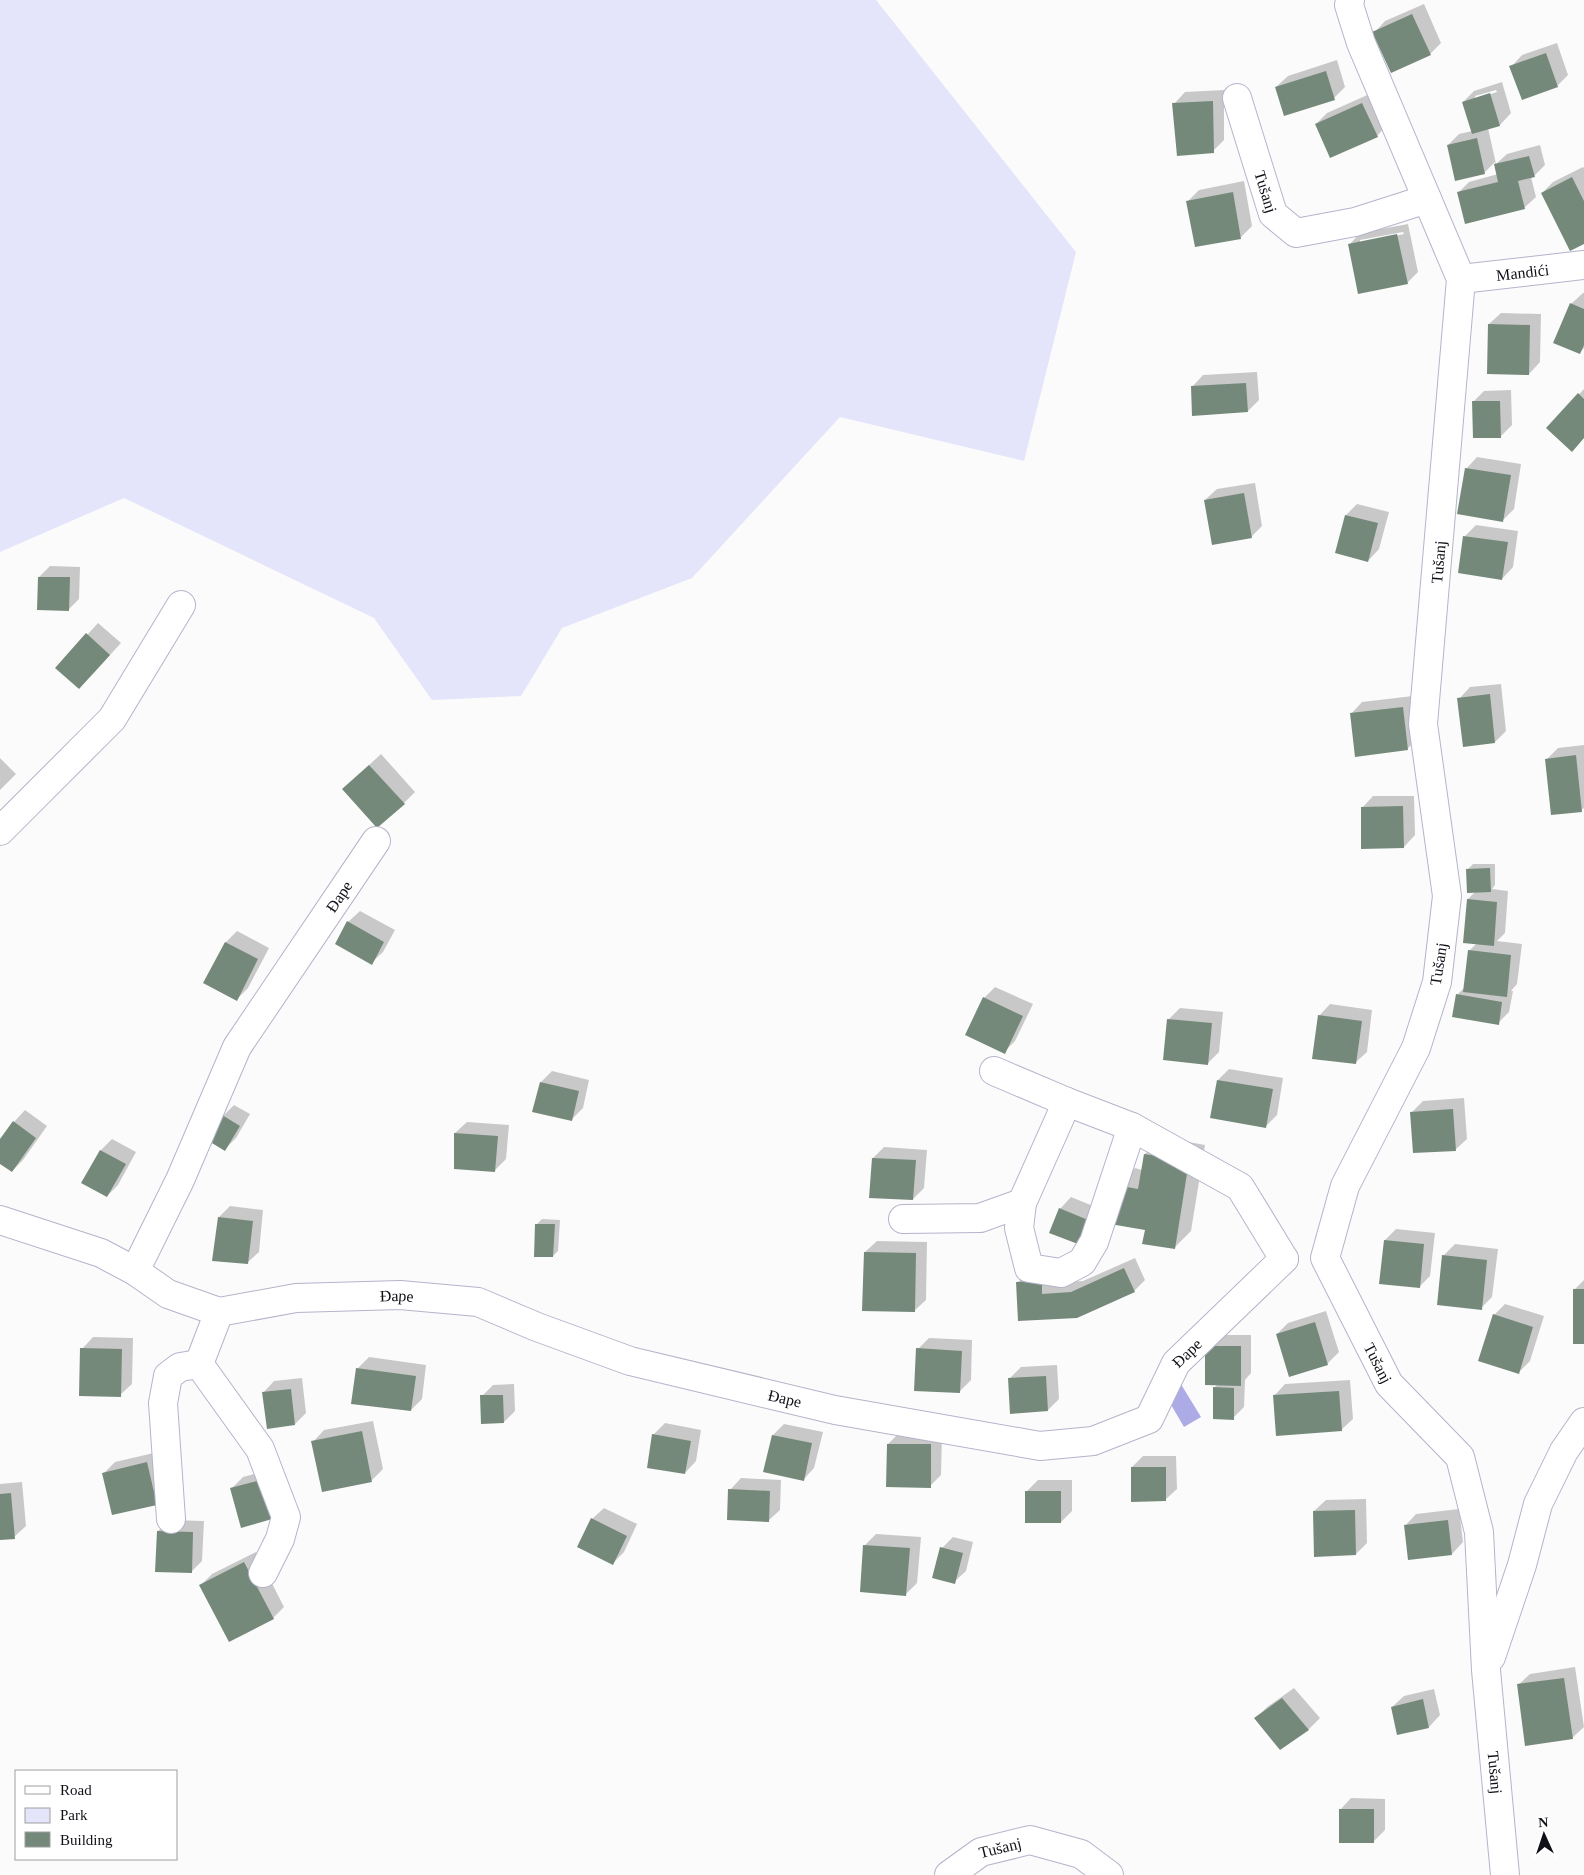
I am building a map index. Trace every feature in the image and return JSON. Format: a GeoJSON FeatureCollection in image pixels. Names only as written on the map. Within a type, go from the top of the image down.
{"type":"FeatureCollection","features":[{"type":"Feature","properties":{"kind":"street","name":"Tušanj"},"geometry":{"type":"LineString","coordinates":[[1350,0],[1349,5],[1361,43],[1461,279],[1424,724],[1447,896],[1437,982],[1416,1048],[1345,1186],[1325,1258],[1389,1384],[1460,1456],[1479,1532],[1486,1670],[1504,1875]]}},
{"type":"Feature","properties":{"kind":"street","name":"Tušanj"},"geometry":{"type":"LineString","coordinates":[[1237,98],[1273,214],[1296,233],[1355,222],[1427,199]]}},
{"type":"Feature","properties":{"kind":"street","name":"Mandići"},"geometry":{"type":"LineString","coordinates":[[1461,279],[1584,265]]}},
{"type":"Feature","properties":{"kind":"street"},"geometry":{"type":"LineString","coordinates":[[0,831],[112,719],[181,605]]}},
{"type":"Feature","properties":{"kind":"street","name":"Đape"},"geometry":{"type":"LineString","coordinates":[[135,1271],[180,1180],[237,1047],[376,841]]}},
{"type":"Feature","properties":{"kind":"street"},"geometry":{"type":"LineString","coordinates":[[994,1071],[1132,1127],[1240,1187],[1284,1260],[1325,1258]]}},
{"type":"Feature","properties":{"kind":"street"},"geometry":{"type":"LineString","coordinates":[[1067,1102],[1022,1203],[1019,1228],[1029,1268],[1061,1273],[1082,1262],[1094,1242],[1132,1127]]}},
{"type":"Feature","properties":{"kind":"street"},"geometry":{"type":"LineString","coordinates":[[903,1218],[980,1218],[1022,1203]]}},
{"type":"Feature","properties":{"kind":"street","name":"Đape"},"geometry":{"type":"LineString","coordinates":[[0,1220],[102,1253],[135,1271],[168,1294],[219,1312],[305,1298],[400,1295],[478,1302],[537,1327],[630,1361],[835,1410],[1040,1446],[1093,1441],[1149,1419],[1176,1363],[1284,1260]]}},
{"type":"Feature","properties":{"kind":"street"},"geometry":{"type":"LineString","coordinates":[[199,1364],[219,1312]]}},
{"type":"Feature","properties":{"kind":"street"},"geometry":{"type":"LineString","coordinates":[[171,1519],[163,1403],[168,1376],[180,1367],[199,1364]]}},
{"type":"Feature","properties":{"kind":"street"},"geometry":{"type":"LineString","coordinates":[[199,1364],[260,1449],[286,1517],[280,1539],[263,1573]]}},
{"type":"Feature","properties":{"kind":"street","name":"Tušanj"},"geometry":{"type":"LineString","coordinates":[[1486,1670],[1522,1565],[1538,1504],[1564,1451],[1584,1422]]}},
{"type":"Feature","properties":{"kind":"street","name":"Tušanj"},"geometry":{"type":"LineString","coordinates":[[949,1875],[981,1852],[1030,1840],[1081,1854],[1109,1875]]}},
{"type":"Feature","properties":{"kind":"green space"},"geometry":{"type":"Polygon","coordinates":[[[0,0],[876,0],[1076,252],[1024,461],[840,417],[692,578],[562,628],[521,696],[432,700],[374,618],[124,498],[0,552],[0,0]]]}},
{"type":"Feature","properties":{"kind":"water"},"geometry":{"type":"Polygon","coordinates":[[[1179,1381],[1201,1417],[1184,1427],[1163,1391],[1179,1381]]]}},
{"type":"Feature","properties":{"kind":"building"},"geometry":{"type":"Polygon","coordinates":[[[1412,14],[1431,55],[1391,73],[1372,32],[1412,14]]]}},
{"type":"Feature","properties":{"kind":"building"},"geometry":{"type":"Polygon","coordinates":[[[1546,53],[1558,87],[1522,100],[1509,66],[1546,53]]]}},
{"type":"Feature","properties":{"kind":"building"},"geometry":{"type":"Polygon","coordinates":[[[1326,71],[1335,100],[1284,116],[1275,87],[1326,71]]]}},
{"type":"Feature","properties":{"kind":"building"},"geometry":{"type":"Polygon","coordinates":[[[1490,93],[1500,126],[1472,134],[1462,102],[1490,93]]]}},
{"type":"Feature","properties":{"kind":"building"},"geometry":{"type":"Polygon","coordinates":[[[1213,101],[1214,153],[1177,156],[1172,103],[1213,101]]]}},
{"type":"Feature","properties":{"kind":"building"},"geometry":{"type":"Polygon","coordinates":[[[1362,103],[1378,137],[1330,158],[1315,124],[1362,103]]]}},
{"type":"Feature","properties":{"kind":"building"},"geometry":{"type":"Polygon","coordinates":[[[1477,138],[1485,174],[1455,181],[1447,145],[1477,138]]]}},
{"type":"Feature","properties":{"kind":"building"},"geometry":{"type":"Polygon","coordinates":[[[1529,156],[1535,177],[1518,181],[1525,209],[1465,224],[1457,192],[1498,182],[1494,164],[1529,156]]]}},
{"type":"Feature","properties":{"kind":"building"},"geometry":{"type":"Polygon","coordinates":[[[1572,177],[1584,201],[1584,244],[1570,251],[1541,193],[1572,177]]]}},
{"type":"Feature","properties":{"kind":"building"},"geometry":{"type":"Polygon","coordinates":[[[1233,192],[1241,239],[1195,247],[1186,201],[1233,192]]]}},
{"type":"Feature","properties":{"kind":"building"},"geometry":{"type":"Polygon","coordinates":[[[1397,234],[1408,284],[1358,294],[1348,244],[1397,234]]]}},
{"type":"Feature","properties":{"kind":"building"},"geometry":{"type":"Polygon","coordinates":[[[1570,303],[1584,309],[1584,345],[1580,354],[1553,343],[1570,303]]]}},
{"type":"Feature","properties":{"kind":"building"},"geometry":{"type":"Polygon","coordinates":[[[1488,324],[1530,325],[1529,375],[1487,374],[1488,324]]]}},
{"type":"Feature","properties":{"kind":"building"},"geometry":{"type":"Polygon","coordinates":[[[1246,383],[1248,412],[1192,416],[1191,386],[1246,383]]]}},
{"type":"Feature","properties":{"kind":"building"},"geometry":{"type":"Polygon","coordinates":[[[1578,393],[1584,399],[1584,438],[1572,452],[1546,428],[1578,393]]]}},
{"type":"Feature","properties":{"kind":"building"},"geometry":{"type":"Polygon","coordinates":[[[1472,401],[1500,401],[1501,438],[1473,438],[1472,401]]]}},
{"type":"Feature","properties":{"kind":"building"},"geometry":{"type":"Polygon","coordinates":[[[1465,468],[1511,475],[1503,522],[1457,514],[1465,468]]]}},
{"type":"Feature","properties":{"kind":"building"},"geometry":{"type":"Polygon","coordinates":[[[1244,493],[1252,538],[1212,545],[1204,500],[1244,493]]]}},
{"type":"Feature","properties":{"kind":"building"},"geometry":{"type":"Polygon","coordinates":[[[1345,515],[1378,523],[1368,562],[1335,553],[1345,515]]]}},
{"type":"Feature","properties":{"kind":"building"},"geometry":{"type":"Polygon","coordinates":[[[1463,536],[1508,542],[1502,580],[1458,573],[1463,536]]]}},
{"type":"Feature","properties":{"kind":"building"},"geometry":{"type":"Polygon","coordinates":[[[38,577],[70,577],[69,611],[37,610],[38,577]]]}},
{"type":"Feature","properties":{"kind":"building"},"geometry":{"type":"Polygon","coordinates":[[[86,633],[110,655],[79,689],[55,668],[86,633]]]}},
{"type":"Feature","properties":{"kind":"building"},"geometry":{"type":"Polygon","coordinates":[[[1490,694],[1495,743],[1463,747],[1457,698],[1490,694]]]}},
{"type":"Feature","properties":{"kind":"building"},"geometry":{"type":"Polygon","coordinates":[[[1403,707],[1408,750],[1355,757],[1350,713],[1403,707]]]}},
{"type":"Feature","properties":{"kind":"building"},"geometry":{"type":"Polygon","coordinates":[[[1576,755],[1582,812],[1551,815],[1545,759],[1576,755]]]}},
{"type":"Feature","properties":{"kind":"building"},"geometry":{"type":"Polygon","coordinates":[[[369,765],[405,804],[377,828],[342,789],[369,765]]]}},
{"type":"Feature","properties":{"kind":"building"},"geometry":{"type":"Polygon","coordinates":[[[1403,806],[1404,848],[1361,849],[1361,807],[1403,806]]]}},
{"type":"Feature","properties":{"kind":"building"},"geometry":{"type":"Polygon","coordinates":[[[1490,868],[1491,892],[1467,893],[1466,869],[1490,868]]]}},
{"type":"Feature","properties":{"kind":"building"},"geometry":{"type":"Polygon","coordinates":[[[1467,899],[1497,902],[1494,946],[1463,943],[1467,899]]]}},
{"type":"Feature","properties":{"kind":"building"},"geometry":{"type":"Polygon","coordinates":[[[347,921],[384,942],[372,965],[335,944],[347,921]]]}},
{"type":"Feature","properties":{"kind":"building"},"geometry":{"type":"Polygon","coordinates":[[[225,942],[258,959],[237,1001],[203,983],[225,942]]]}},
{"type":"Feature","properties":{"kind":"building"},"geometry":{"type":"Polygon","coordinates":[[[1468,950],[1511,955],[1507,997],[1463,992],[1468,950]]]}},
{"type":"Feature","properties":{"kind":"building"},"geometry":{"type":"Polygon","coordinates":[[[1456,994],[1502,1002],[1499,1025],[1452,1017],[1456,994]]]}},
{"type":"Feature","properties":{"kind":"building"},"geometry":{"type":"Polygon","coordinates":[[[983,997],[1023,1016],[1005,1054],[965,1035],[983,997]]]}},
{"type":"Feature","properties":{"kind":"building"},"geometry":{"type":"Polygon","coordinates":[[[1318,1015],[1362,1021],[1356,1064],[1312,1059],[1318,1015]]]}},
{"type":"Feature","properties":{"kind":"building"},"geometry":{"type":"Polygon","coordinates":[[[1167,1019],[1212,1023],[1208,1065],[1163,1060],[1167,1019]]]}},
{"type":"Feature","properties":{"kind":"building"},"geometry":{"type":"Polygon","coordinates":[[[1217,1080],[1273,1089],[1266,1128],[1210,1118],[1217,1080]]]}},
{"type":"Feature","properties":{"kind":"building"},"geometry":{"type":"Polygon","coordinates":[[[540,1082],[579,1091],[572,1121],[532,1112],[540,1082]]]}},
{"type":"Feature","properties":{"kind":"building"},"geometry":{"type":"Polygon","coordinates":[[[1453,1109],[1456,1151],[1413,1153],[1410,1112],[1453,1109]]]}},
{"type":"Feature","properties":{"kind":"building"},"geometry":{"type":"Polygon","coordinates":[[[222,1115],[240,1126],[225,1151],[207,1140],[222,1115]]]}},
{"type":"Feature","properties":{"kind":"building"},"geometry":{"type":"Polygon","coordinates":[[[13,1121],[36,1138],[12,1172],[0,1164],[0,1139],[13,1121]]]}},
{"type":"Feature","properties":{"kind":"building"},"geometry":{"type":"Polygon","coordinates":[[[454,1133],[498,1136],[495,1172],[454,1169],[454,1133]]]}},
{"type":"Feature","properties":{"kind":"building"},"geometry":{"type":"Polygon","coordinates":[[[100,1150],[126,1164],[107,1197],[81,1183],[100,1150]]]}},
{"type":"Feature","properties":{"kind":"building"},"geometry":{"type":"Polygon","coordinates":[[[1144,1154],[1189,1161],[1175,1249],[1142,1244],[1145,1230],[1110,1224],[1116,1185],[1138,1189],[1144,1154]]]}},
{"type":"Feature","properties":{"kind":"building"},"geometry":{"type":"Polygon","coordinates":[[[872,1158],[916,1160],[913,1200],[869,1198],[872,1158]]]}},
{"type":"Feature","properties":{"kind":"building"},"geometry":{"type":"Polygon","coordinates":[[[1059,1208],[1088,1220],[1078,1244],[1049,1233],[1059,1208]]]}},
{"type":"Feature","properties":{"kind":"building"},"geometry":{"type":"Polygon","coordinates":[[[218,1217],[253,1221],[248,1264],[212,1261],[218,1217]]]}},
{"type":"Feature","properties":{"kind":"building"},"geometry":{"type":"Polygon","coordinates":[[[535,1224],[555,1224],[553,1257],[534,1257],[535,1224]]]}},
{"type":"Feature","properties":{"kind":"building"},"geometry":{"type":"Polygon","coordinates":[[[1384,1240],[1424,1244],[1420,1288],[1379,1284],[1384,1240]]]}},
{"type":"Feature","properties":{"kind":"building"},"geometry":{"type":"Polygon","coordinates":[[[864,1252],[916,1253],[915,1312],[862,1311],[864,1252]]]}},
{"type":"Feature","properties":{"kind":"building"},"geometry":{"type":"Polygon","coordinates":[[[1442,1255],[1487,1260],[1482,1310],[1437,1305],[1442,1255]]]}},
{"type":"Feature","properties":{"kind":"building"},"geometry":{"type":"Polygon","coordinates":[[[1124,1268],[1135,1292],[1077,1318],[1018,1321],[1016,1282],[1042,1281],[1042,1294],[1071,1292],[1124,1268]]]}},
{"type":"Feature","properties":{"kind":"building"},"geometry":{"type":"Polygon","coordinates":[[[1573,1289],[1584,1289],[1584,1344],[1573,1344],[1573,1289]]]}},
{"type":"Feature","properties":{"kind":"building"},"geometry":{"type":"Polygon","coordinates":[[[1493,1314],[1533,1327],[1519,1374],[1478,1361],[1493,1314]]]}},
{"type":"Feature","properties":{"kind":"building"},"geometry":{"type":"Polygon","coordinates":[[[1315,1322],[1328,1365],[1289,1377],[1276,1334],[1315,1322]]]}},
{"type":"Feature","properties":{"kind":"building"},"geometry":{"type":"Polygon","coordinates":[[[1205,1346],[1241,1346],[1241,1386],[1205,1385],[1205,1346]]]}},
{"type":"Feature","properties":{"kind":"building"},"geometry":{"type":"Polygon","coordinates":[[[80,1348],[122,1349],[121,1397],[79,1396],[80,1348]]]}},
{"type":"Feature","properties":{"kind":"building"},"geometry":{"type":"Polygon","coordinates":[[[916,1348],[962,1351],[960,1393],[914,1391],[916,1348]]]}},
{"type":"Feature","properties":{"kind":"building"},"geometry":{"type":"Polygon","coordinates":[[[356,1368],[416,1376],[411,1411],[351,1404],[356,1368]]]}},
{"type":"Feature","properties":{"kind":"building"},"geometry":{"type":"Polygon","coordinates":[[[1046,1376],[1048,1411],[1010,1414],[1008,1378],[1046,1376]]]}},
{"type":"Feature","properties":{"kind":"building"},"geometry":{"type":"Polygon","coordinates":[[[1213,1387],[1234,1388],[1234,1420],[1213,1419],[1213,1387]]]}},
{"type":"Feature","properties":{"kind":"building"},"geometry":{"type":"Polygon","coordinates":[[[291,1389],[295,1425],[267,1429],[262,1392],[291,1389]]]}},
{"type":"Feature","properties":{"kind":"building"},"geometry":{"type":"Polygon","coordinates":[[[1339,1391],[1342,1431],[1276,1436],[1273,1395],[1339,1391]]]}},
{"type":"Feature","properties":{"kind":"building"},"geometry":{"type":"Polygon","coordinates":[[[480,1395],[503,1395],[504,1423],[481,1424],[480,1395]]]}},
{"type":"Feature","properties":{"kind":"building"},"geometry":{"type":"Polygon","coordinates":[[[362,1431],[372,1482],[322,1492],[311,1441],[362,1431]]]}},
{"type":"Feature","properties":{"kind":"building"},"geometry":{"type":"Polygon","coordinates":[[[652,1434],[691,1441],[685,1474],[647,1468],[652,1434]]]}},
{"type":"Feature","properties":{"kind":"building"},"geometry":{"type":"Polygon","coordinates":[[[772,1435],[812,1443],[804,1481],[763,1472],[772,1435]]]}},
{"type":"Feature","properties":{"kind":"building"},"geometry":{"type":"Polygon","coordinates":[[[887,1444],[931,1444],[931,1488],[886,1487],[887,1444]]]}},
{"type":"Feature","properties":{"kind":"building"},"geometry":{"type":"Polygon","coordinates":[[[147,1462],[157,1505],[112,1515],[102,1473],[147,1462]]]}},
{"type":"Feature","properties":{"kind":"building"},"geometry":{"type":"Polygon","coordinates":[[[1131,1467],[1166,1467],[1166,1501],[1131,1502],[1131,1467]]]}},
{"type":"Feature","properties":{"kind":"building"},"geometry":{"type":"Polygon","coordinates":[[[261,1480],[272,1519],[241,1528],[230,1488],[261,1480]]]}},
{"type":"Feature","properties":{"kind":"building"},"geometry":{"type":"Polygon","coordinates":[[[728,1489],[770,1491],[769,1522],[727,1520],[728,1489]]]}},
{"type":"Feature","properties":{"kind":"building"},"geometry":{"type":"Polygon","coordinates":[[[1025,1491],[1061,1491],[1061,1523],[1025,1523],[1025,1491]]]}},
{"type":"Feature","properties":{"kind":"building"},"geometry":{"type":"Polygon","coordinates":[[[11,1493],[15,1539],[0,1540],[0,1494],[11,1493]]]}},
{"type":"Feature","properties":{"kind":"building"},"geometry":{"type":"Polygon","coordinates":[[[1355,1510],[1356,1555],[1314,1557],[1313,1511],[1355,1510]]]}},
{"type":"Feature","properties":{"kind":"building"},"geometry":{"type":"Polygon","coordinates":[[[591,1518],[627,1536],[613,1565],[577,1547],[591,1518]]]}},
{"type":"Feature","properties":{"kind":"building"},"geometry":{"type":"Polygon","coordinates":[[[1448,1520],[1452,1555],[1408,1560],[1404,1525],[1448,1520]]]}},
{"type":"Feature","properties":{"kind":"building"},"geometry":{"type":"Polygon","coordinates":[[[157,1531],[193,1532],[192,1573],[155,1572],[157,1531]]]}},
{"type":"Feature","properties":{"kind":"building"},"geometry":{"type":"Polygon","coordinates":[[[863,1545],[910,1548],[906,1596],[860,1592],[863,1545]]]}},
{"type":"Feature","properties":{"kind":"building"},"geometry":{"type":"Polygon","coordinates":[[[940,1547],[963,1553],[955,1584],[932,1578],[940,1547]]]}},
{"type":"Feature","properties":{"kind":"building"},"geometry":{"type":"Polygon","coordinates":[[[244,1562],[274,1619],[229,1642],[199,1585],[244,1562]]]}},
{"type":"Feature","properties":{"kind":"building"},"geometry":{"type":"Polygon","coordinates":[[[1564,1678],[1573,1739],[1525,1746],[1517,1684],[1564,1678]]]}},
{"type":"Feature","properties":{"kind":"building"},"geometry":{"type":"Polygon","coordinates":[[[1282,1698],[1309,1730],[1280,1750],[1254,1718],[1282,1698]]]}},
{"type":"Feature","properties":{"kind":"building"},"geometry":{"type":"Polygon","coordinates":[[[1423,1699],[1429,1728],[1397,1735],[1391,1707],[1423,1699]]]}},
{"type":"Feature","properties":{"kind":"building"},"geometry":{"type":"Polygon","coordinates":[[[1339,1809],[1374,1809],[1374,1843],[1339,1843],[1339,1809]]]}}]}
